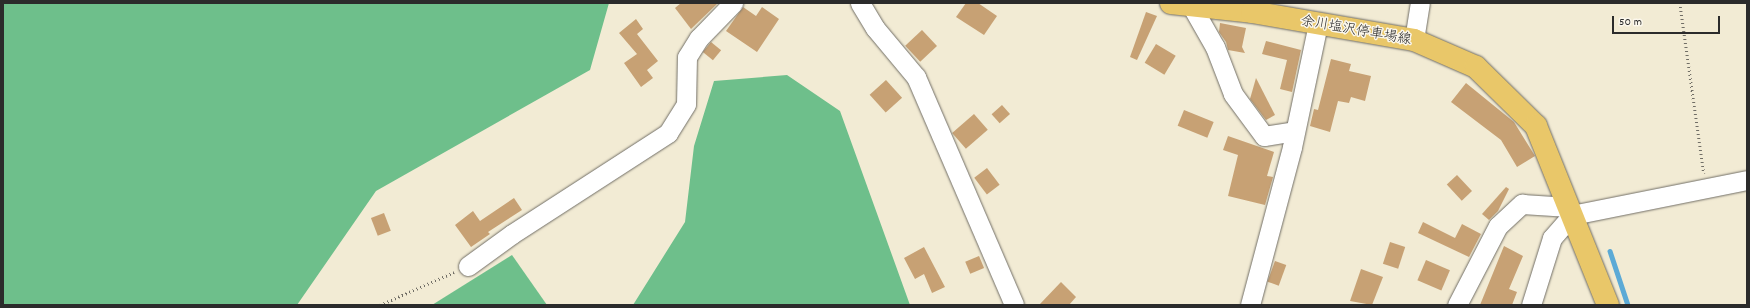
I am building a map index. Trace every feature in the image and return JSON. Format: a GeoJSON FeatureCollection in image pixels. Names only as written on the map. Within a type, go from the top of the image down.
{"type":"FeatureCollection","features":[{"type":"Feature","properties":{"kind":"main road","name":"余川塩沢停車場線"},"geometry":{"type":"LineString","coordinates":[[1181,4],[1414,40],[1476,66],[1536,126],[1608,305]]}},
{"type":"Feature","properties":{"kind":"street"},"geometry":{"type":"LineString","coordinates":[[468,266],[512,234],[668,133],[686,104],[686,57],[699,38],[733,3]]}},
{"type":"Feature","properties":{"kind":"street"},"geometry":{"type":"LineString","coordinates":[[860,3],[875,28],[916,77],[1014,305]]}},
{"type":"Feature","properties":{"kind":"street"},"geometry":{"type":"LineString","coordinates":[[1414,40],[1420,3]]}},
{"type":"Feature","properties":{"kind":"street"},"geometry":{"type":"LineString","coordinates":[[1181,4],[1216,47],[1233,94],[1264,136],[1296,131]]}},
{"type":"Feature","properties":{"kind":"street"},"geometry":{"type":"LineString","coordinates":[[1250,305],[1296,131],[1318,24]]}},
{"type":"Feature","properties":{"kind":"street"},"geometry":{"type":"LineString","coordinates":[[1457,305],[1498,226],[1522,204],[1571,211],[1747,180]]}},
{"type":"Feature","properties":{"kind":"street"},"geometry":{"type":"LineString","coordinates":[[1532,305],[1552,238],[1571,211]]}},
{"type":"Feature","properties":{"kind":"path"},"geometry":{"type":"LineString","coordinates":[[1680,3],[1706,188]]}},
{"type":"Feature","properties":{"kind":"path"},"geometry":{"type":"LineString","coordinates":[[380,305],[468,266]]}},
{"type":"Feature","properties":{"kind":"green space"},"geometry":{"type":"Polygon","coordinates":[[[3,3],[609,3],[590,70],[376,191],[297,305],[3,305],[3,3]]]}},
{"type":"Feature","properties":{"kind":"green space"},"geometry":{"type":"Polygon","coordinates":[[[787,75],[840,111],[910,305],[633,305],[685,222],[694,146],[714,81],[787,75]]]}},
{"type":"Feature","properties":{"kind":"green space"},"geometry":{"type":"Polygon","coordinates":[[[512,255],[547,305],[432,305],[512,255]]]}},
{"type":"Feature","properties":{"kind":"building"},"geometry":{"type":"Polygon","coordinates":[[[681,3],[718,3],[691,29],[675,8],[681,3]]]}},
{"type":"Feature","properties":{"kind":"building"},"geometry":{"type":"Polygon","coordinates":[[[966,3],[978,3],[997,16],[984,35],[956,17],[966,3]]]}},
{"type":"Feature","properties":{"kind":"building"},"geometry":{"type":"Polygon","coordinates":[[[743,7],[756,16],[762,7],[779,19],[757,52],[726,31],[743,7]]]}},
{"type":"Feature","properties":{"kind":"building"},"geometry":{"type":"Polygon","coordinates":[[[1146,12],[1157,16],[1137,60],[1130,57],[1146,12]]]}},
{"type":"Feature","properties":{"kind":"building"},"geometry":{"type":"Polygon","coordinates":[[[636,19],[643,29],[637,34],[658,61],[647,70],[653,78],[641,87],[624,63],[637,54],[619,33],[636,19]]]}},
{"type":"Feature","properties":{"kind":"building"},"geometry":{"type":"Polygon","coordinates":[[[1220,23],[1246,28],[1242,47],[1245,53],[1228,50],[1226,42],[1219,32],[1220,23]]]}},
{"type":"Feature","properties":{"kind":"building"},"geometry":{"type":"Polygon","coordinates":[[[922,30],[937,46],[920,62],[905,46],[922,30]]]}},
{"type":"Feature","properties":{"kind":"building"},"geometry":{"type":"Polygon","coordinates":[[[1266,41],[1301,50],[1292,92],[1280,89],[1287,60],[1262,54],[1266,41]]]}},
{"type":"Feature","properties":{"kind":"building"},"geometry":{"type":"Polygon","coordinates":[[[711,42],[721,50],[713,60],[703,52],[711,42]]]}},
{"type":"Feature","properties":{"kind":"building"},"geometry":{"type":"Polygon","coordinates":[[[1156,44],[1176,56],[1164,75],[1145,63],[1156,44]]]}},
{"type":"Feature","properties":{"kind":"building"},"geometry":{"type":"Polygon","coordinates":[[[1331,59],[1351,64],[1349,71],[1371,76],[1365,101],[1351,97],[1349,103],[1338,101],[1330,132],[1310,126],[1314,109],[1318,110],[1331,59]]]}},
{"type":"Feature","properties":{"kind":"building"},"geometry":{"type":"Polygon","coordinates":[[[1256,78],[1275,115],[1266,120],[1250,99],[1256,78]]]}},
{"type":"Feature","properties":{"kind":"building"},"geometry":{"type":"Polygon","coordinates":[[[886,80],[902,98],[886,113],[870,95],[886,80]]]}},
{"type":"Feature","properties":{"kind":"building"},"geometry":{"type":"Polygon","coordinates":[[[1466,83],[1514,122],[1535,156],[1517,167],[1501,140],[1451,102],[1466,83]]]}},
{"type":"Feature","properties":{"kind":"building"},"geometry":{"type":"Polygon","coordinates":[[[1002,105],[1010,114],[1000,123],[992,114],[1002,105]]]}},
{"type":"Feature","properties":{"kind":"building"},"geometry":{"type":"Polygon","coordinates":[[[1184,110],[1214,122],[1207,138],[1178,126],[1184,110]]]}},
{"type":"Feature","properties":{"kind":"building"},"geometry":{"type":"Polygon","coordinates":[[[974,114],[988,130],[966,149],[952,133],[974,114]]]}},
{"type":"Feature","properties":{"kind":"building"},"geometry":{"type":"Polygon","coordinates":[[[1228,136],[1274,152],[1267,176],[1273,177],[1265,205],[1228,196],[1238,155],[1223,150],[1228,136]]]}},
{"type":"Feature","properties":{"kind":"building"},"geometry":{"type":"Polygon","coordinates":[[[987,168],[1000,185],[987,194],[974,178],[987,168]]]}},
{"type":"Feature","properties":{"kind":"building"},"geometry":{"type":"Polygon","coordinates":[[[1457,175],[1472,191],[1462,201],[1447,185],[1457,175]]]}},
{"type":"Feature","properties":{"kind":"building"},"geometry":{"type":"Polygon","coordinates":[[[1506,187],[1509,189],[1498,211],[1489,220],[1482,214],[1506,187]]]}},
{"type":"Feature","properties":{"kind":"building"},"geometry":{"type":"Polygon","coordinates":[[[514,198],[522,210],[488,232],[490,234],[471,247],[455,225],[473,211],[480,221],[514,198]]]}},
{"type":"Feature","properties":{"kind":"building"},"geometry":{"type":"Polygon","coordinates":[[[384,213],[391,231],[378,236],[371,218],[384,213]]]}},
{"type":"Feature","properties":{"kind":"building"},"geometry":{"type":"Polygon","coordinates":[[[1423,222],[1455,238],[1462,224],[1481,234],[1469,257],[1418,233],[1423,222]]]}},
{"type":"Feature","properties":{"kind":"building"},"geometry":{"type":"Polygon","coordinates":[[[1390,242],[1405,247],[1398,269],[1383,264],[1390,242]]]}},
{"type":"Feature","properties":{"kind":"building"},"geometry":{"type":"Polygon","coordinates":[[[1504,246],[1523,256],[1509,289],[1517,292],[1512,305],[1480,305],[1504,246]]]}},
{"type":"Feature","properties":{"kind":"building"},"geometry":{"type":"Polygon","coordinates":[[[924,247],[945,287],[932,293],[924,274],[915,279],[904,258],[924,247]]]}},
{"type":"Feature","properties":{"kind":"building"},"geometry":{"type":"Polygon","coordinates":[[[979,256],[984,268],[970,274],[965,262],[979,256]]]}},
{"type":"Feature","properties":{"kind":"building"},"geometry":{"type":"Polygon","coordinates":[[[1426,260],[1450,270],[1441,290],[1417,280],[1426,260]]]}},
{"type":"Feature","properties":{"kind":"building"},"geometry":{"type":"Polygon","coordinates":[[[1275,261],[1286,265],[1279,286],[1267,282],[1275,261]]]}},
{"type":"Feature","properties":{"kind":"building"},"geometry":{"type":"Polygon","coordinates":[[[1361,269],[1383,277],[1372,305],[1350,301],[1361,269]]]}},
{"type":"Feature","properties":{"kind":"building"},"geometry":{"type":"Polygon","coordinates":[[[1061,282],[1076,297],[1069,305],[1039,305],[1061,282]]]}},
{"type":"Feature","properties":{"kind":"waterway"},"geometry":{"type":"LineString","coordinates":[[1610,251],[1628,305]]}}]}
